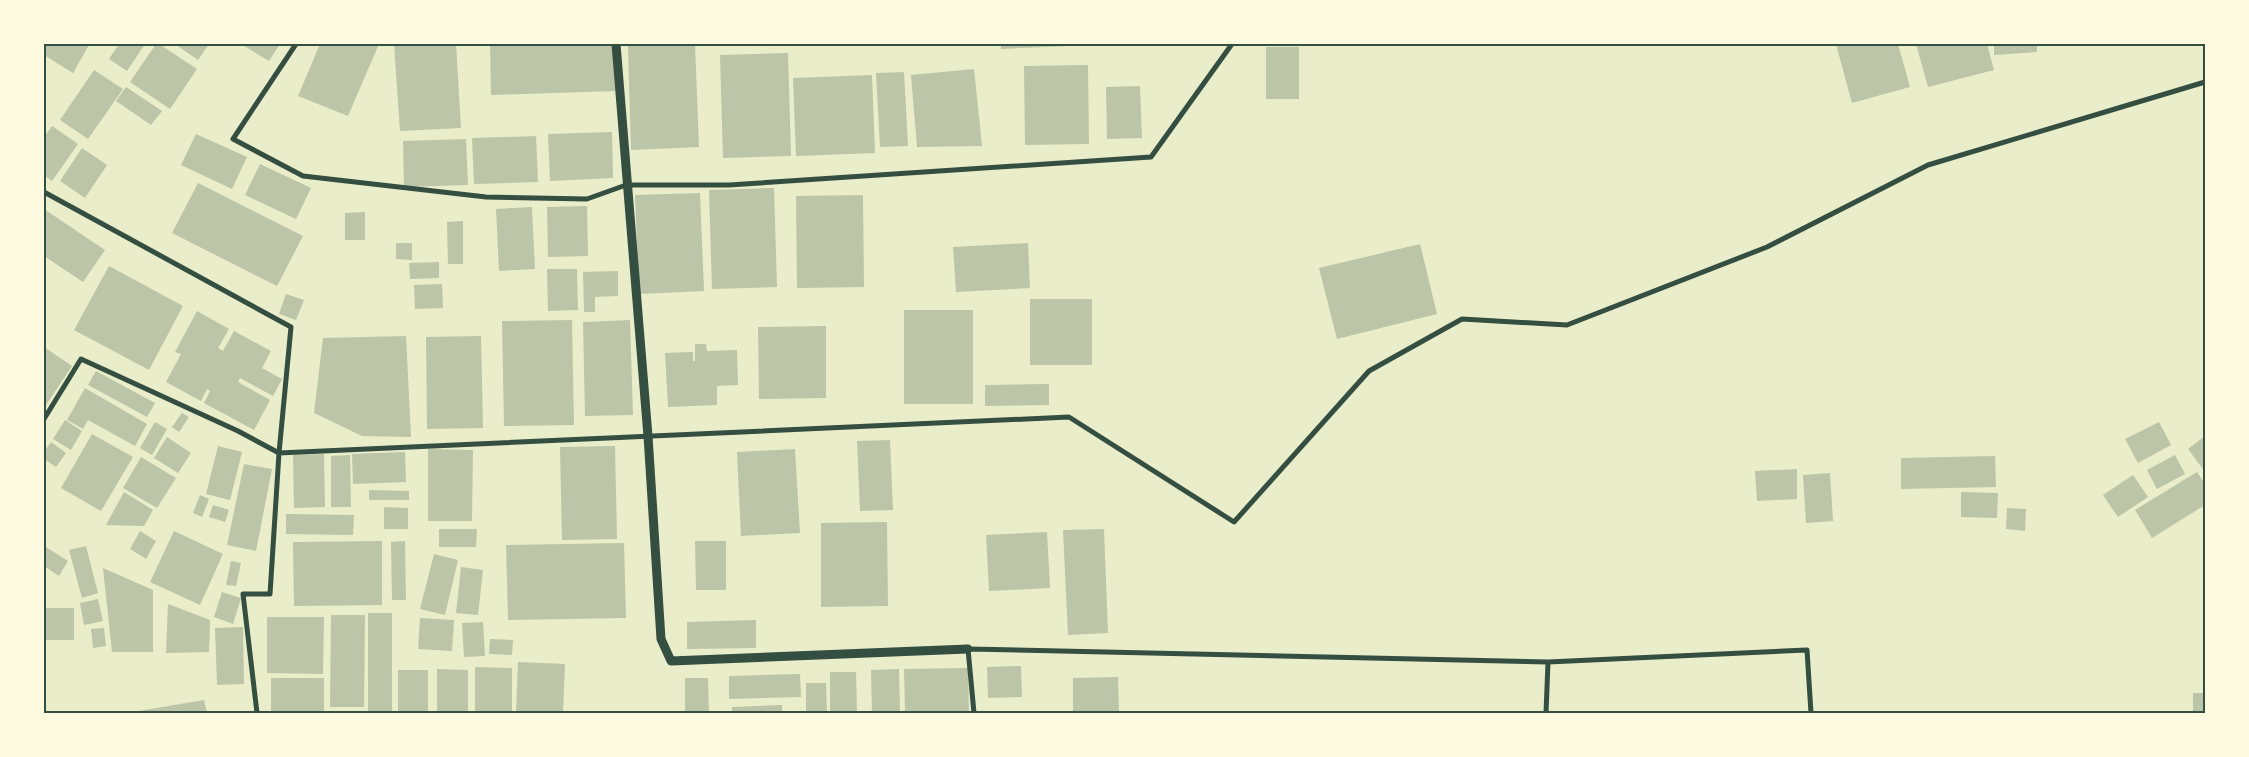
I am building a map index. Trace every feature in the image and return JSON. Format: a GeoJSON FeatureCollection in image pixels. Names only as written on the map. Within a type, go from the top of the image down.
{"type":"FeatureCollection","features":[{"type":"Feature","properties":{"kind":"street"},"geometry":{"type":"LineString","coordinates":[[296,44],[233,139],[303,176],[486,197],[586,199],[626,185],[729,185],[1150,157],[1232,44]]}},
{"type":"Feature","properties":{"kind":"street"},"geometry":{"type":"LineString","coordinates":[[616,44],[626,185],[648,436],[661,640],[671,661],[968,649],[1548,662],[1807,650],[1811,713]]}},
{"type":"Feature","properties":{"kind":"street"},"geometry":{"type":"LineString","coordinates":[[44,419],[81,359],[238,431],[278,453],[1069,417],[1234,522],[1369,372],[1462,319],[1567,325],[1768,247],[1928,165],[2205,82]]}},
{"type":"Feature","properties":{"kind":"street"},"geometry":{"type":"LineString","coordinates":[[44,192],[291,327],[278,453],[270,594],[243,594],[257,713]]}},
{"type":"Feature","properties":{"kind":"street"},"geometry":{"type":"LineString","coordinates":[[968,649],[974,713]]}},
{"type":"Feature","properties":{"kind":"street"},"geometry":{"type":"LineString","coordinates":[[1546,713],[1548,662]]}},
{"type":"Feature","properties":{"kind":"building"},"geometry":{"type":"Polygon","coordinates":[[[44,44],[89,45],[73,73],[44,55],[44,44]]]}},
{"type":"Feature","properties":{"kind":"building"},"geometry":{"type":"Polygon","coordinates":[[[119,44],[145,44],[127,71],[109,59],[119,44]]]}},
{"type":"Feature","properties":{"kind":"building"},"geometry":{"type":"Polygon","coordinates":[[[156,44],[159,44],[197,69],[170,109],[130,82],[156,44]]]}},
{"type":"Feature","properties":{"kind":"building"},"geometry":{"type":"Polygon","coordinates":[[[175,44],[209,44],[198,60],[175,44]]]}},
{"type":"Feature","properties":{"kind":"building"},"geometry":{"type":"Polygon","coordinates":[[[241,44],[280,44],[269,61],[241,44]]]}},
{"type":"Feature","properties":{"kind":"building"},"geometry":{"type":"Polygon","coordinates":[[[320,44],[379,44],[348,116],[298,96],[320,44]]]}},
{"type":"Feature","properties":{"kind":"building"},"geometry":{"type":"Polygon","coordinates":[[[394,44],[456,44],[461,128],[400,131],[394,44]]]}},
{"type":"Feature","properties":{"kind":"building"},"geometry":{"type":"Polygon","coordinates":[[[490,44],[614,44],[615,91],[491,95],[490,44]]]}},
{"type":"Feature","properties":{"kind":"building"},"geometry":{"type":"Polygon","coordinates":[[[695,44],[699,147],[631,150],[628,46],[695,44]]]}},
{"type":"Feature","properties":{"kind":"building"},"geometry":{"type":"Polygon","coordinates":[[[1001,44],[1067,44],[1067,46],[1001,49],[1001,44]]]}},
{"type":"Feature","properties":{"kind":"building"},"geometry":{"type":"Polygon","coordinates":[[[1836,44],[1898,44],[1910,87],[1852,103],[1836,44]]]}},
{"type":"Feature","properties":{"kind":"building"},"geometry":{"type":"Polygon","coordinates":[[[1916,44],[1987,44],[1994,70],[1928,87],[1916,44]]]}},
{"type":"Feature","properties":{"kind":"building"},"geometry":{"type":"Polygon","coordinates":[[[1994,44],[2037,44],[2037,52],[1994,55],[1994,44]]]}},
{"type":"Feature","properties":{"kind":"building"},"geometry":{"type":"Polygon","coordinates":[[[1266,47],[1299,47],[1299,99],[1266,99],[1266,47]]]}},
{"type":"Feature","properties":{"kind":"building"},"geometry":{"type":"Polygon","coordinates":[[[788,53],[791,156],[723,158],[720,55],[788,53]]]}},
{"type":"Feature","properties":{"kind":"building"},"geometry":{"type":"Polygon","coordinates":[[[1088,65],[1089,144],[1025,145],[1024,66],[1088,65]]]}},
{"type":"Feature","properties":{"kind":"building"},"geometry":{"type":"Polygon","coordinates":[[[974,69],[982,146],[917,147],[911,75],[974,69]]]}},
{"type":"Feature","properties":{"kind":"building"},"geometry":{"type":"Polygon","coordinates":[[[94,70],[123,89],[88,139],[60,120],[94,70]]]}},
{"type":"Feature","properties":{"kind":"building"},"geometry":{"type":"Polygon","coordinates":[[[904,72],[908,146],[880,147],[876,73],[904,72]]]}},
{"type":"Feature","properties":{"kind":"building"},"geometry":{"type":"Polygon","coordinates":[[[872,75],[875,153],[796,156],[793,78],[872,75]]]}},
{"type":"Feature","properties":{"kind":"building"},"geometry":{"type":"Polygon","coordinates":[[[1140,86],[1142,138],[1107,139],[1106,87],[1140,86]]]}},
{"type":"Feature","properties":{"kind":"building"},"geometry":{"type":"Polygon","coordinates":[[[126,87],[162,111],[151,125],[116,101],[126,87]]]}},
{"type":"Feature","properties":{"kind":"building"},"geometry":{"type":"Polygon","coordinates":[[[52,126],[78,144],[52,181],[44,175],[44,137],[52,126]]]}},
{"type":"Feature","properties":{"kind":"building"},"geometry":{"type":"Polygon","coordinates":[[[612,132],[613,178],[550,181],[548,134],[612,132]]]}},
{"type":"Feature","properties":{"kind":"building"},"geometry":{"type":"Polygon","coordinates":[[[196,134],[247,157],[232,189],[181,165],[196,134]]]}},
{"type":"Feature","properties":{"kind":"building"},"geometry":{"type":"Polygon","coordinates":[[[536,136],[538,182],[474,184],[472,138],[536,136]]]}},
{"type":"Feature","properties":{"kind":"building"},"geometry":{"type":"Polygon","coordinates":[[[466,139],[468,185],[404,187],[403,141],[466,139]]]}},
{"type":"Feature","properties":{"kind":"building"},"geometry":{"type":"Polygon","coordinates":[[[82,148],[107,165],[85,198],[60,181],[82,148]]]}},
{"type":"Feature","properties":{"kind":"building"},"geometry":{"type":"Polygon","coordinates":[[[260,164],[311,188],[296,219],[245,195],[260,164]]]}},
{"type":"Feature","properties":{"kind":"building"},"geometry":{"type":"Polygon","coordinates":[[[198,183],[303,236],[277,286],[172,233],[198,183]]]}},
{"type":"Feature","properties":{"kind":"building"},"geometry":{"type":"Polygon","coordinates":[[[774,188],[777,287],[712,289],[709,190],[774,188]]]}},
{"type":"Feature","properties":{"kind":"building"},"geometry":{"type":"Polygon","coordinates":[[[700,193],[704,291],[639,294],[635,195],[700,193]]]}},
{"type":"Feature","properties":{"kind":"building"},"geometry":{"type":"Polygon","coordinates":[[[863,195],[864,287],[797,288],[796,196],[863,195]]]}},
{"type":"Feature","properties":{"kind":"building"},"geometry":{"type":"Polygon","coordinates":[[[587,206],[588,256],[548,257],[547,207],[587,206]]]}},
{"type":"Feature","properties":{"kind":"building"},"geometry":{"type":"Polygon","coordinates":[[[532,207],[535,269],[499,271],[496,209],[532,207]]]}},
{"type":"Feature","properties":{"kind":"building"},"geometry":{"type":"Polygon","coordinates":[[[44,209],[105,250],[83,282],[44,256],[44,209]]]}},
{"type":"Feature","properties":{"kind":"building"},"geometry":{"type":"Polygon","coordinates":[[[365,212],[365,240],[345,240],[345,213],[365,212]]]}},
{"type":"Feature","properties":{"kind":"building"},"geometry":{"type":"Polygon","coordinates":[[[463,221],[463,264],[448,264],[447,222],[463,221]]]}},
{"type":"Feature","properties":{"kind":"building"},"geometry":{"type":"Polygon","coordinates":[[[396,243],[412,243],[412,260],[396,259],[396,243]]]}},
{"type":"Feature","properties":{"kind":"building"},"geometry":{"type":"Polygon","coordinates":[[[1028,243],[1030,288],[956,292],[953,247],[1028,243]]]}},
{"type":"Feature","properties":{"kind":"building"},"geometry":{"type":"Polygon","coordinates":[[[1420,244],[1437,314],[1337,339],[1319,268],[1420,244]]]}},
{"type":"Feature","properties":{"kind":"building"},"geometry":{"type":"Polygon","coordinates":[[[439,262],[439,278],[410,279],[409,263],[439,262]]]}},
{"type":"Feature","properties":{"kind":"building"},"geometry":{"type":"Polygon","coordinates":[[[109,266],[183,306],[149,370],[74,330],[109,266]]]}},
{"type":"Feature","properties":{"kind":"building"},"geometry":{"type":"Polygon","coordinates":[[[547,269],[577,269],[578,310],[548,311],[547,269]]]}},
{"type":"Feature","properties":{"kind":"building"},"geometry":{"type":"Polygon","coordinates":[[[618,271],[618,296],[595,297],[595,312],[584,312],[583,272],[618,271]]]}},
{"type":"Feature","properties":{"kind":"building"},"geometry":{"type":"Polygon","coordinates":[[[442,284],[443,308],[415,309],[414,285],[442,284]]]}},
{"type":"Feature","properties":{"kind":"building"},"geometry":{"type":"Polygon","coordinates":[[[286,294],[304,300],[296,320],[279,314],[286,294]]]}},
{"type":"Feature","properties":{"kind":"building"},"geometry":{"type":"Polygon","coordinates":[[[1030,299],[1092,299],[1092,365],[1030,365],[1030,299]]]}},
{"type":"Feature","properties":{"kind":"building"},"geometry":{"type":"Polygon","coordinates":[[[904,310],[973,310],[973,404],[904,404],[904,310]]]}},
{"type":"Feature","properties":{"kind":"building"},"geometry":{"type":"Polygon","coordinates":[[[197,311],[229,329],[218,348],[223,351],[234,331],[271,351],[262,368],[282,379],[273,396],[240,378],[238,382],[270,400],[254,430],[204,403],[210,391],[207,389],[201,401],[166,382],[181,354],[175,352],[197,311]]]}},
{"type":"Feature","properties":{"kind":"building"},"geometry":{"type":"Polygon","coordinates":[[[572,320],[574,425],[504,426],[502,321],[572,320]]]}},
{"type":"Feature","properties":{"kind":"building"},"geometry":{"type":"Polygon","coordinates":[[[630,320],[633,415],[585,416],[583,322],[630,320]]]}},
{"type":"Feature","properties":{"kind":"building"},"geometry":{"type":"Polygon","coordinates":[[[826,326],[826,398],[759,399],[758,327],[826,326]]]}},
{"type":"Feature","properties":{"kind":"building"},"geometry":{"type":"Polygon","coordinates":[[[406,336],[411,437],[362,436],[314,413],[323,338],[406,336]]]}},
{"type":"Feature","properties":{"kind":"building"},"geometry":{"type":"Polygon","coordinates":[[[481,336],[483,428],[427,429],[426,337],[481,336]]]}},
{"type":"Feature","properties":{"kind":"building"},"geometry":{"type":"Polygon","coordinates":[[[695,344],[706,344],[707,351],[737,350],[738,385],[717,386],[717,405],[668,407],[665,353],[693,352],[693,361],[695,361],[695,344]]]}},
{"type":"Feature","properties":{"kind":"building"},"geometry":{"type":"Polygon","coordinates":[[[44,347],[72,366],[44,408],[44,347]]]}},
{"type":"Feature","properties":{"kind":"building"},"geometry":{"type":"Polygon","coordinates":[[[96,371],[155,403],[147,417],[88,385],[96,371]]]}},
{"type":"Feature","properties":{"kind":"building"},"geometry":{"type":"Polygon","coordinates":[[[1049,384],[1049,405],[985,406],[985,385],[1049,384]]]}},
{"type":"Feature","properties":{"kind":"building"},"geometry":{"type":"Polygon","coordinates":[[[85,388],[147,424],[135,446],[88,420],[83,429],[67,420],[85,388]]]}},
{"type":"Feature","properties":{"kind":"building"},"geometry":{"type":"Polygon","coordinates":[[[182,413],[189,417],[179,432],[172,427],[182,413]]]}},
{"type":"Feature","properties":{"kind":"building"},"geometry":{"type":"Polygon","coordinates":[[[65,420],[82,431],[71,450],[53,439],[65,420]]]}},
{"type":"Feature","properties":{"kind":"building"},"geometry":{"type":"Polygon","coordinates":[[[155,422],[167,429],[152,455],[140,448],[155,422]]]}},
{"type":"Feature","properties":{"kind":"building"},"geometry":{"type":"Polygon","coordinates":[[[2159,422],[2171,445],[2138,463],[2125,439],[2159,422]]]}},
{"type":"Feature","properties":{"kind":"building"},"geometry":{"type":"Polygon","coordinates":[[[92,434],[133,457],[101,511],[61,488],[92,434]]]}},
{"type":"Feature","properties":{"kind":"building"},"geometry":{"type":"Polygon","coordinates":[[[2205,436],[2205,472],[2188,449],[2205,436]]]}},
{"type":"Feature","properties":{"kind":"building"},"geometry":{"type":"Polygon","coordinates":[[[167,437],[191,453],[178,473],[154,458],[167,437]]]}},
{"type":"Feature","properties":{"kind":"building"},"geometry":{"type":"Polygon","coordinates":[[[890,440],[893,510],[860,511],[857,441],[890,440]]]}},
{"type":"Feature","properties":{"kind":"building"},"geometry":{"type":"Polygon","coordinates":[[[51,442],[66,453],[56,467],[44,459],[44,452],[51,442]]]}},
{"type":"Feature","properties":{"kind":"building"},"geometry":{"type":"Polygon","coordinates":[[[218,446],[242,452],[230,500],[206,494],[218,446]]]}},
{"type":"Feature","properties":{"kind":"building"},"geometry":{"type":"Polygon","coordinates":[[[615,446],[617,539],[562,540],[560,447],[615,446]]]}},
{"type":"Feature","properties":{"kind":"building"},"geometry":{"type":"Polygon","coordinates":[[[428,449],[473,450],[472,521],[428,521],[428,449]]]}},
{"type":"Feature","properties":{"kind":"building"},"geometry":{"type":"Polygon","coordinates":[[[795,449],[800,533],[741,536],[737,452],[795,449]]]}},
{"type":"Feature","properties":{"kind":"building"},"geometry":{"type":"Polygon","coordinates":[[[405,452],[406,482],[353,484],[352,454],[405,452]]]}},
{"type":"Feature","properties":{"kind":"building"},"geometry":{"type":"Polygon","coordinates":[[[324,454],[325,507],[294,508],[293,455],[324,454]]]}},
{"type":"Feature","properties":{"kind":"building"},"geometry":{"type":"Polygon","coordinates":[[[350,455],[351,507],[331,507],[331,456],[350,455]]]}},
{"type":"Feature","properties":{"kind":"building"},"geometry":{"type":"Polygon","coordinates":[[[2175,455],[2185,474],[2157,489],[2147,470],[2175,455]]]}},
{"type":"Feature","properties":{"kind":"building"},"geometry":{"type":"Polygon","coordinates":[[[1995,456],[1996,487],[1901,489],[1901,458],[1995,456]]]}},
{"type":"Feature","properties":{"kind":"building"},"geometry":{"type":"Polygon","coordinates":[[[141,457],[176,478],[157,508],[123,488],[141,457]]]}},
{"type":"Feature","properties":{"kind":"building"},"geometry":{"type":"Polygon","coordinates":[[[244,464],[272,469],[256,551],[227,545],[244,464]]]}},
{"type":"Feature","properties":{"kind":"building"},"geometry":{"type":"Polygon","coordinates":[[[1797,469],[1797,499],[1757,501],[1755,471],[1797,469]]]}},
{"type":"Feature","properties":{"kind":"building"},"geometry":{"type":"Polygon","coordinates":[[[2197,472],[2205,484],[2205,505],[2152,538],[2135,510],[2197,472]]]}},
{"type":"Feature","properties":{"kind":"building"},"geometry":{"type":"Polygon","coordinates":[[[1830,473],[1833,521],[1806,523],[1803,475],[1830,473]]]}},
{"type":"Feature","properties":{"kind":"building"},"geometry":{"type":"Polygon","coordinates":[[[2133,475],[2148,497],[2118,517],[2103,495],[2133,475]]]}},
{"type":"Feature","properties":{"kind":"building"},"geometry":{"type":"Polygon","coordinates":[[[369,490],[409,491],[409,500],[369,500],[369,490]]]}},
{"type":"Feature","properties":{"kind":"building"},"geometry":{"type":"Polygon","coordinates":[[[124,492],[153,510],[144,526],[106,525],[124,492]]]}},
{"type":"Feature","properties":{"kind":"building"},"geometry":{"type":"Polygon","coordinates":[[[1961,492],[1998,493],[1997,518],[1961,517],[1961,492]]]}},
{"type":"Feature","properties":{"kind":"building"},"geometry":{"type":"Polygon","coordinates":[[[200,495],[209,499],[202,517],[193,513],[200,495]]]}},
{"type":"Feature","properties":{"kind":"building"},"geometry":{"type":"Polygon","coordinates":[[[213,505],[229,510],[225,522],[209,517],[213,505]]]}},
{"type":"Feature","properties":{"kind":"building"},"geometry":{"type":"Polygon","coordinates":[[[384,507],[408,508],[408,529],[384,529],[384,507]]]}},
{"type":"Feature","properties":{"kind":"building"},"geometry":{"type":"Polygon","coordinates":[[[2007,508],[2026,509],[2025,531],[2006,529],[2007,508]]]}},
{"type":"Feature","properties":{"kind":"building"},"geometry":{"type":"Polygon","coordinates":[[[286,514],[354,515],[353,535],[286,534],[286,514]]]}},
{"type":"Feature","properties":{"kind":"building"},"geometry":{"type":"Polygon","coordinates":[[[887,522],[888,606],[821,607],[821,523],[887,522]]]}},
{"type":"Feature","properties":{"kind":"building"},"geometry":{"type":"Polygon","coordinates":[[[439,529],[477,529],[476,547],[439,547],[439,529]]]}},
{"type":"Feature","properties":{"kind":"building"},"geometry":{"type":"Polygon","coordinates":[[[1104,529],[1108,633],[1068,635],[1063,530],[1104,529]]]}},
{"type":"Feature","properties":{"kind":"building"},"geometry":{"type":"Polygon","coordinates":[[[140,531],[156,541],[146,559],[130,549],[140,531]]]}},
{"type":"Feature","properties":{"kind":"building"},"geometry":{"type":"Polygon","coordinates":[[[174,531],[223,554],[200,605],[150,582],[174,531]]]}},
{"type":"Feature","properties":{"kind":"building"},"geometry":{"type":"Polygon","coordinates":[[[1047,532],[1050,588],[989,591],[986,535],[1047,532]]]}},
{"type":"Feature","properties":{"kind":"building"},"geometry":{"type":"Polygon","coordinates":[[[382,541],[382,605],[294,606],[293,542],[382,541]]]}},
{"type":"Feature","properties":{"kind":"building"},"geometry":{"type":"Polygon","coordinates":[[[405,541],[406,600],[392,600],[391,542],[405,541]]]}},
{"type":"Feature","properties":{"kind":"building"},"geometry":{"type":"Polygon","coordinates":[[[695,541],[726,541],[726,590],[696,590],[695,541]]]}},
{"type":"Feature","properties":{"kind":"building"},"geometry":{"type":"Polygon","coordinates":[[[624,543],[626,618],[508,620],[506,545],[624,543]]]}},
{"type":"Feature","properties":{"kind":"building"},"geometry":{"type":"Polygon","coordinates":[[[86,546],[98,593],[82,598],[69,550],[86,546]]]}},
{"type":"Feature","properties":{"kind":"building"},"geometry":{"type":"Polygon","coordinates":[[[46,547],[68,561],[59,576],[44,566],[44,551],[46,547]]]}},
{"type":"Feature","properties":{"kind":"building"},"geometry":{"type":"Polygon","coordinates":[[[434,554],[458,560],[445,615],[420,609],[434,554]]]}},
{"type":"Feature","properties":{"kind":"building"},"geometry":{"type":"Polygon","coordinates":[[[231,561],[241,563],[236,586],[226,585],[231,561]]]}},
{"type":"Feature","properties":{"kind":"building"},"geometry":{"type":"Polygon","coordinates":[[[461,567],[483,570],[478,615],[456,613],[461,567]]]}},
{"type":"Feature","properties":{"kind":"building"},"geometry":{"type":"Polygon","coordinates":[[[103,568],[153,590],[153,652],[112,652],[103,568]]]}},
{"type":"Feature","properties":{"kind":"building"},"geometry":{"type":"Polygon","coordinates":[[[222,592],[241,598],[233,624],[214,617],[222,592]]]}},
{"type":"Feature","properties":{"kind":"building"},"geometry":{"type":"Polygon","coordinates":[[[98,599],[103,621],[84,625],[80,603],[98,599]]]}},
{"type":"Feature","properties":{"kind":"building"},"geometry":{"type":"Polygon","coordinates":[[[168,604],[210,620],[209,652],[166,653],[168,604]]]}},
{"type":"Feature","properties":{"kind":"building"},"geometry":{"type":"Polygon","coordinates":[[[44,608],[74,608],[74,640],[44,640],[44,608]]]}},
{"type":"Feature","properties":{"kind":"building"},"geometry":{"type":"Polygon","coordinates":[[[368,613],[392,613],[392,711],[368,711],[368,613]]]}},
{"type":"Feature","properties":{"kind":"building"},"geometry":{"type":"Polygon","coordinates":[[[331,615],[365,615],[364,707],[330,707],[331,615]]]}},
{"type":"Feature","properties":{"kind":"building"},"geometry":{"type":"Polygon","coordinates":[[[267,617],[324,617],[323,674],[267,673],[267,617]]]}},
{"type":"Feature","properties":{"kind":"building"},"geometry":{"type":"Polygon","coordinates":[[[420,618],[454,620],[452,651],[418,649],[420,618]]]}},
{"type":"Feature","properties":{"kind":"building"},"geometry":{"type":"Polygon","coordinates":[[[756,620],[756,648],[687,649],[687,622],[756,620]]]}},
{"type":"Feature","properties":{"kind":"building"},"geometry":{"type":"Polygon","coordinates":[[[483,622],[485,656],[464,657],[462,623],[483,622]]]}},
{"type":"Feature","properties":{"kind":"building"},"geometry":{"type":"Polygon","coordinates":[[[243,627],[244,684],[217,685],[215,628],[243,627]]]}},
{"type":"Feature","properties":{"kind":"building"},"geometry":{"type":"Polygon","coordinates":[[[104,628],[106,646],[93,648],[91,629],[104,628]]]}},
{"type":"Feature","properties":{"kind":"building"},"geometry":{"type":"Polygon","coordinates":[[[490,639],[513,640],[512,655],[489,654],[490,639]]]}},
{"type":"Feature","properties":{"kind":"building"},"geometry":{"type":"Polygon","coordinates":[[[518,662],[565,664],[563,713],[516,713],[518,662]]]}},
{"type":"Feature","properties":{"kind":"building"},"geometry":{"type":"Polygon","coordinates":[[[1021,666],[1022,697],[988,698],[987,667],[1021,666]]]}},
{"type":"Feature","properties":{"kind":"building"},"geometry":{"type":"Polygon","coordinates":[[[475,667],[512,668],[512,713],[475,713],[475,667]]]}},
{"type":"Feature","properties":{"kind":"building"},"geometry":{"type":"Polygon","coordinates":[[[968,668],[969,713],[905,713],[904,669],[968,668]]]}},
{"type":"Feature","properties":{"kind":"building"},"geometry":{"type":"Polygon","coordinates":[[[437,669],[468,670],[468,713],[437,713],[437,669]]]}},
{"type":"Feature","properties":{"kind":"building"},"geometry":{"type":"Polygon","coordinates":[[[899,669],[900,713],[872,713],[871,670],[899,669]]]}},
{"type":"Feature","properties":{"kind":"building"},"geometry":{"type":"Polygon","coordinates":[[[398,670],[428,670],[428,713],[398,713],[398,670]]]}},
{"type":"Feature","properties":{"kind":"building"},"geometry":{"type":"Polygon","coordinates":[[[830,672],[856,672],[857,713],[830,713],[830,672]]]}},
{"type":"Feature","properties":{"kind":"building"},"geometry":{"type":"Polygon","coordinates":[[[800,674],[801,697],[729,699],[729,676],[800,674]]]}},
{"type":"Feature","properties":{"kind":"building"},"geometry":{"type":"Polygon","coordinates":[[[1118,677],[1119,713],[1073,713],[1073,678],[1118,677]]]}},
{"type":"Feature","properties":{"kind":"building"},"geometry":{"type":"Polygon","coordinates":[[[271,678],[324,678],[324,713],[271,713],[271,678]]]}},
{"type":"Feature","properties":{"kind":"building"},"geometry":{"type":"Polygon","coordinates":[[[685,678],[708,678],[709,713],[685,713],[685,678]]]}},
{"type":"Feature","properties":{"kind":"building"},"geometry":{"type":"Polygon","coordinates":[[[806,683],[826,683],[827,713],[806,713],[806,683]]]}},
{"type":"Feature","properties":{"kind":"building"},"geometry":{"type":"Polygon","coordinates":[[[2193,693],[2205,693],[2205,713],[2193,713],[2193,693]]]}},
{"type":"Feature","properties":{"kind":"building"},"geometry":{"type":"Polygon","coordinates":[[[204,700],[207,713],[133,713],[133,712],[204,700]]]}},
{"type":"Feature","properties":{"kind":"building"},"geometry":{"type":"Polygon","coordinates":[[[782,705],[782,713],[732,713],[732,707],[782,705]]]}}]}
